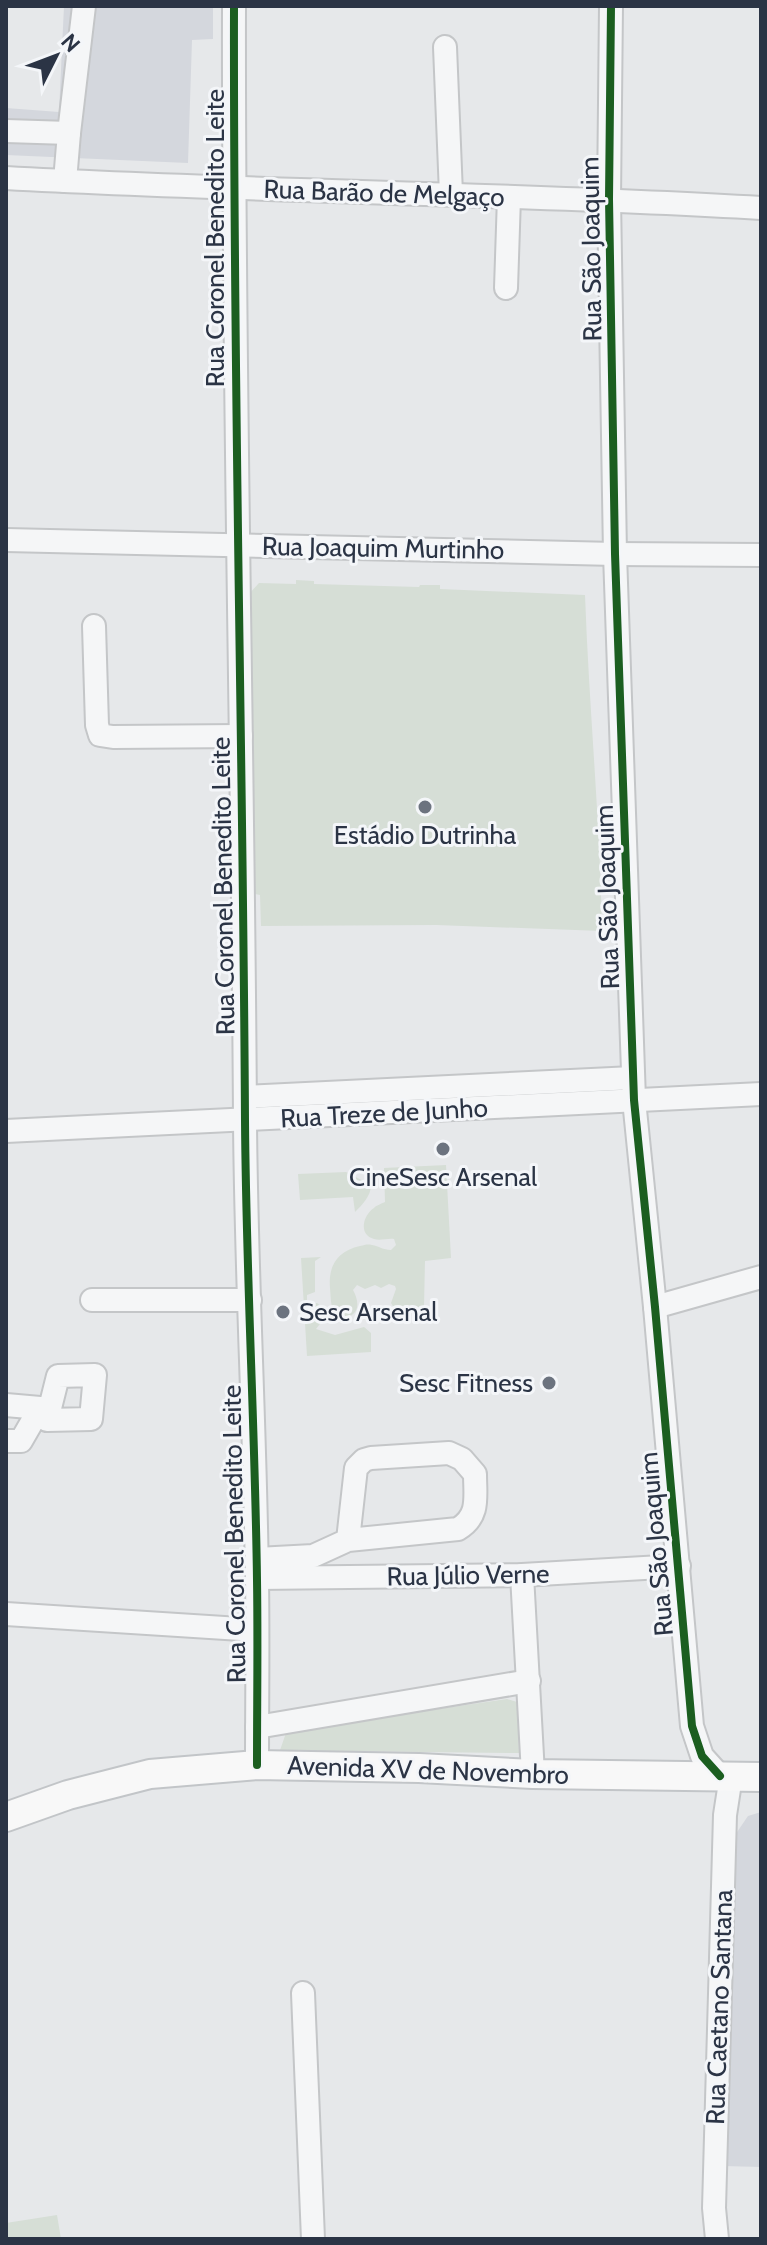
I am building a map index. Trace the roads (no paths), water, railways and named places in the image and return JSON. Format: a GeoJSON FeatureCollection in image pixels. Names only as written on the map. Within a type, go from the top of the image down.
{"type":"FeatureCollection","features":[{"type":"Feature","properties":{"kind":"main road","name":"Avenida XV de Novembro"},"geometry":{"type":"LineString","coordinates":[[6,1817],[68,1795],[150,1774],[257,1765],[533,1774],[761,1777]]}},
{"type":"Feature","properties":{"kind":"street"},"geometry":{"type":"LineString","coordinates":[[65,181],[84,6]]}},
{"type":"Feature","properties":{"kind":"street","name":"Rua Coronel Benedito Leite"},"geometry":{"type":"LineString","coordinates":[[234,6],[237,544],[245,1121],[257,1568],[257,1765]]}},
{"type":"Feature","properties":{"kind":"street","name":"Rua São Joaquim"},"geometry":{"type":"LineString","coordinates":[[611,6],[609,199],[615,554],[633,1089],[692,1726],[702,1756],[726,1776]]}},
{"type":"Feature","properties":{"kind":"street"},"geometry":{"type":"LineString","coordinates":[[445,47],[451,194]]}},
{"type":"Feature","properties":{"kind":"street"},"geometry":{"type":"LineString","coordinates":[[6,131],[69,133]]}},
{"type":"Feature","properties":{"kind":"street","name":"Rua Barão de Melgaço"},"geometry":{"type":"LineString","coordinates":[[6,178],[609,199],[761,208]]}},
{"type":"Feature","properties":{"kind":"street"},"geometry":{"type":"LineString","coordinates":[[506,288],[509,197]]}},
{"type":"Feature","properties":{"kind":"street","name":"Rua Joaquim Murtinho"},"geometry":{"type":"LineString","coordinates":[[6,540],[761,555]]}},
{"type":"Feature","properties":{"kind":"street"},"geometry":{"type":"LineString","coordinates":[[94,626],[97,725],[100,735],[241,736]]}},
{"type":"Feature","properties":{"kind":"street","name":"Rua Treze de Junho"},"geometry":{"type":"LineString","coordinates":[[245,1097],[633,1089],[761,1094]]}},
{"type":"Feature","properties":{"kind":"street","name":"Rua Treze de Junho"},"geometry":{"type":"LineString","coordinates":[[6,1131],[245,1121],[633,1089]]}},
{"type":"Feature","properties":{"kind":"street"},"geometry":{"type":"LineString","coordinates":[[655,1307],[761,1277]]}},
{"type":"Feature","properties":{"kind":"street"},"geometry":{"type":"LineString","coordinates":[[92,1300],[250,1300]]}},
{"type":"Feature","properties":{"kind":"street"},"geometry":{"type":"LineString","coordinates":[[6,1405],[45,1408],[21,1441],[6,1441]]}},
{"type":"Feature","properties":{"kind":"street"},"geometry":{"type":"LineString","coordinates":[[257,1568],[313,1556],[348,1540],[458,1529],[468,1523],[474,1513],[475,1474],[462,1459],[449,1453],[364,1460],[356,1468],[348,1540]]}},
{"type":"Feature","properties":{"kind":"street","name":"Rua Júlio Verne"},"geometry":{"type":"LineString","coordinates":[[257,1568],[522,1575],[679,1566]]}},
{"type":"Feature","properties":{"kind":"street"},"geometry":{"type":"LineString","coordinates":[[522,1575],[533,1774]]}},
{"type":"Feature","properties":{"kind":"street"},"geometry":{"type":"LineString","coordinates":[[6,1614],[257,1630]]}},
{"type":"Feature","properties":{"kind":"street"},"geometry":{"type":"LineString","coordinates":[[257,1727],[529,1681]]}},
{"type":"Feature","properties":{"kind":"street","name":"Rua Caetano Santana"},"geometry":{"type":"LineString","coordinates":[[717,2239],[714,2208],[726,1776]]}},
{"type":"Feature","properties":{"kind":"street"},"geometry":{"type":"LineString","coordinates":[[303,1993],[313,2239]]}},
{"type":"Feature","properties":{"kind":"place","name":"Estádio Dutrinha"},"geometry":{"type":"Point","coordinates":[425,807]}},
{"type":"Feature","properties":{"kind":"place","name":"CineSesc Arsenal"},"geometry":{"type":"Point","coordinates":[443,1149]}},
{"type":"Feature","properties":{"kind":"place","name":"Sesc Arsenal"},"geometry":{"type":"Point","coordinates":[283,1312]}},
{"type":"Feature","properties":{"kind":"place","name":"Sesc Fitness"},"geometry":{"type":"Point","coordinates":[549,1383]}}]}
